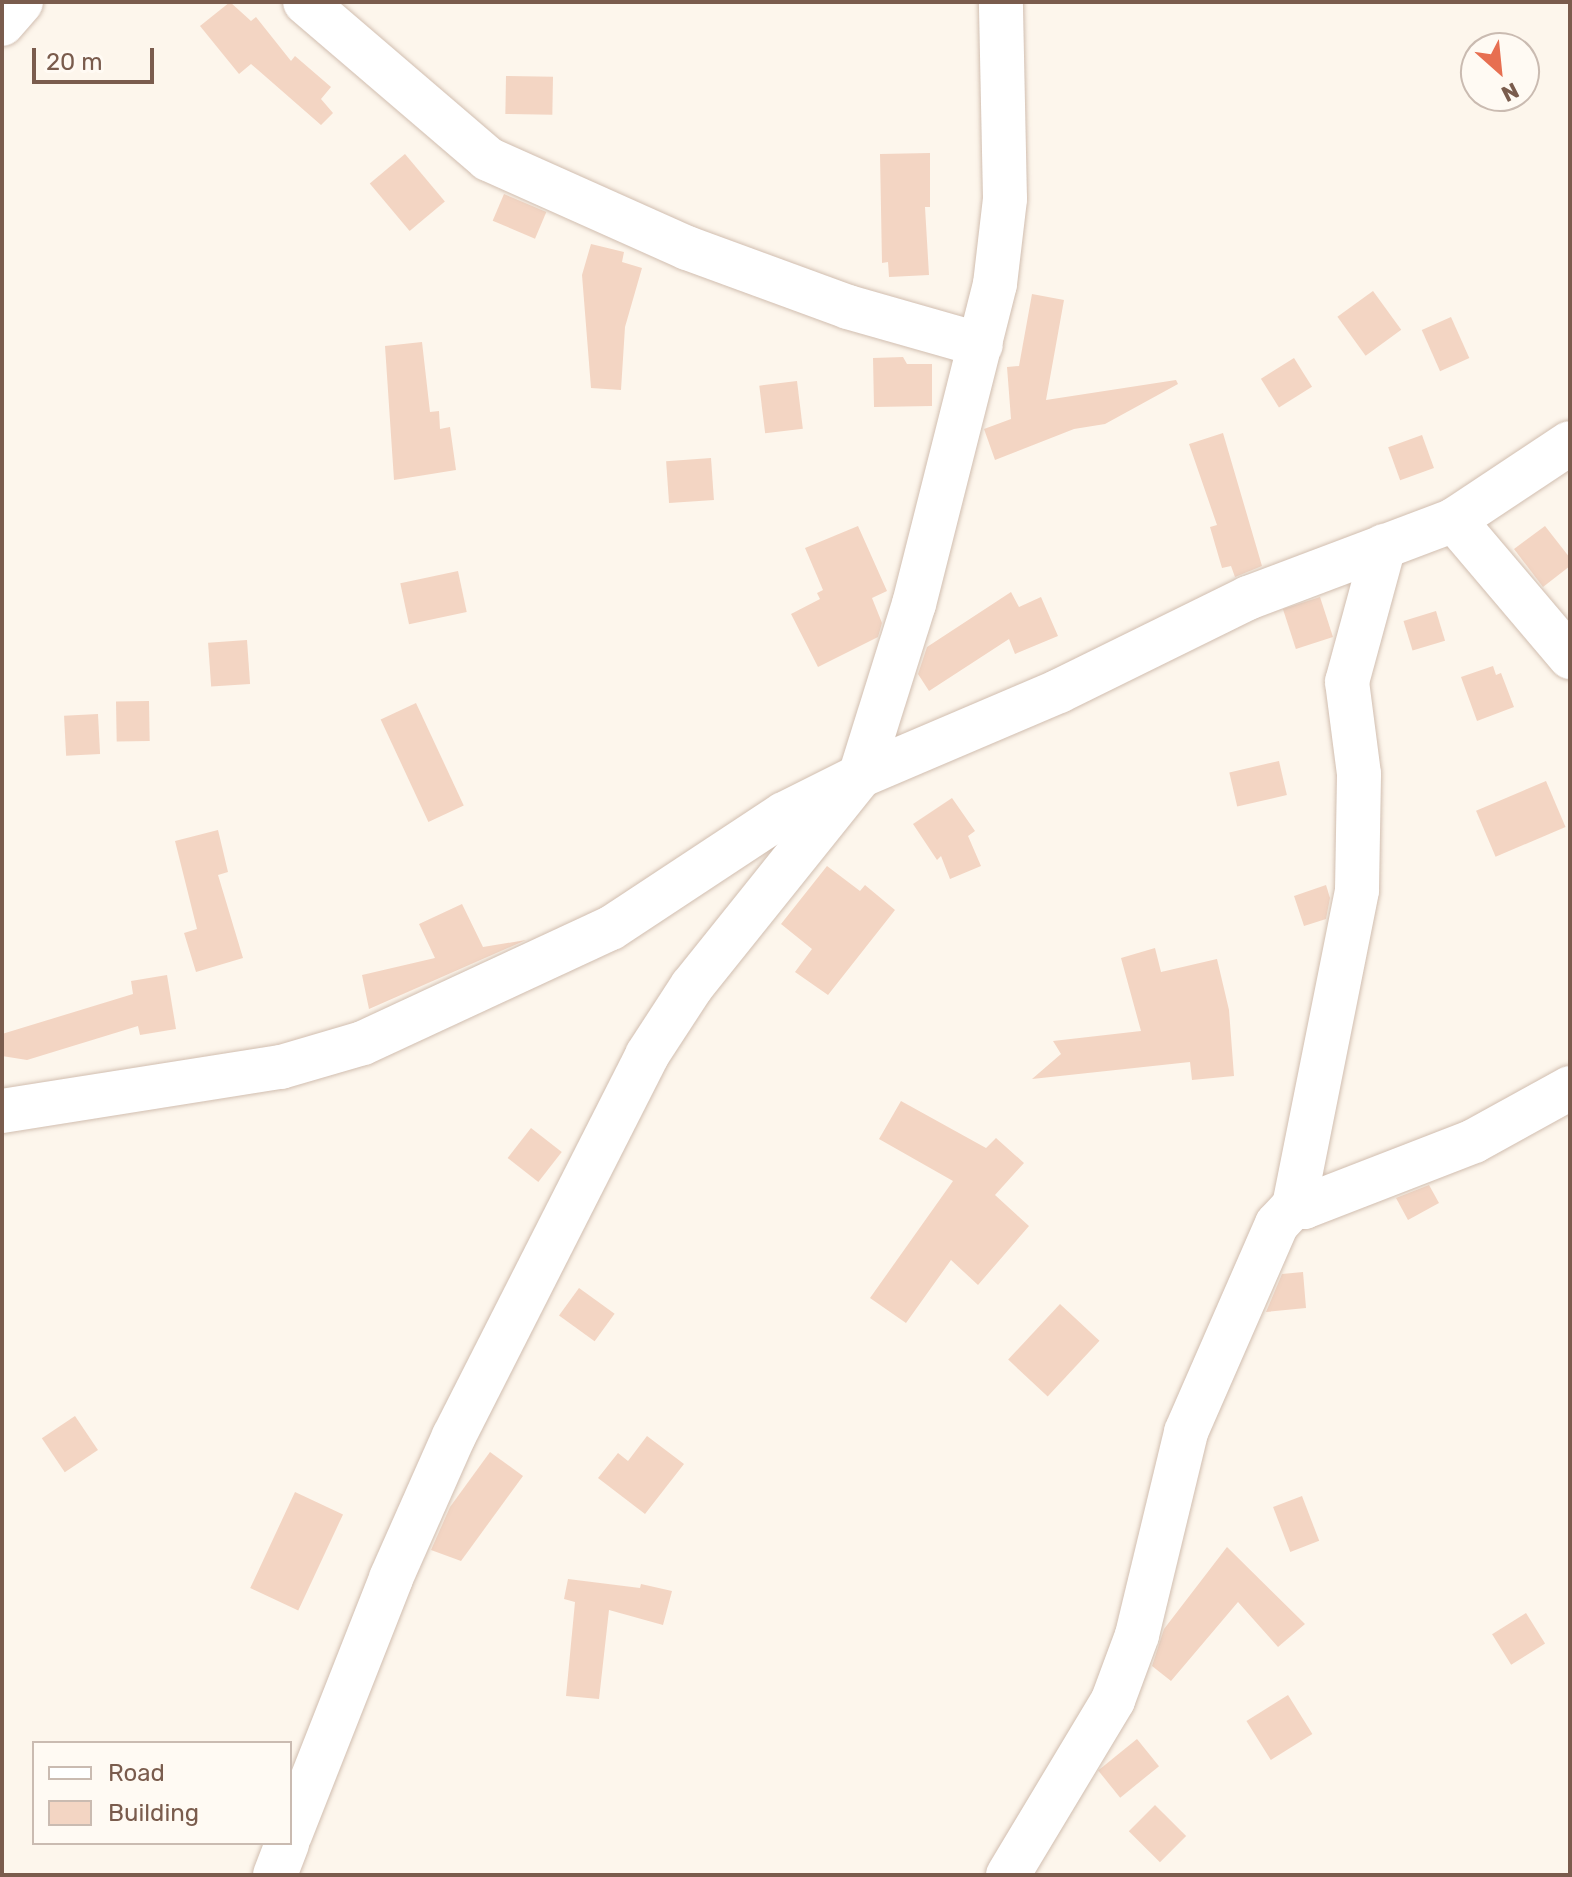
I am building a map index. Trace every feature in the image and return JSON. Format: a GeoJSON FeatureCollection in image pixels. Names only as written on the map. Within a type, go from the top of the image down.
{"type":"FeatureCollection","features":[{"type":"Feature","properties":{"kind":"street"},"geometry":{"type":"LineString","coordinates":[[2,24],[21,2]]}},
{"type":"Feature","properties":{"kind":"street"},"geometry":{"type":"LineString","coordinates":[[305,2],[488,159],[687,248],[848,307],[981,345]]}},
{"type":"Feature","properties":{"kind":"street"},"geometry":{"type":"LineString","coordinates":[[292,1830],[391,1578],[454,1436],[647,1055],[692,986],[860,776],[914,604],[981,345],[1005,199],[1001,2]]}},
{"type":"Feature","properties":{"kind":"street"},"geometry":{"type":"LineString","coordinates":[[2,1111],[281,1067],[363,1043],[611,928],[784,814],[860,776],[1059,691],[1248,598],[1454,520],[1570,443]]}},
{"type":"Feature","properties":{"kind":"street"},"geometry":{"type":"LineString","coordinates":[[1454,520],[1570,657]]}},
{"type":"Feature","properties":{"kind":"street"},"geometry":{"type":"LineString","coordinates":[[1008,1875],[1113,1700],[1137,1635],[1186,1432],[1277,1224],[1294,1206],[1357,890],[1358,748],[1347,682],[1384,546]]}},
{"type":"Feature","properties":{"kind":"street"},"geometry":{"type":"LineString","coordinates":[[1294,1206],[1304,1207],[1474,1141],[1570,1088]]}},
{"type":"Feature","properties":{"kind":"street"},"geometry":{"type":"LineString","coordinates":[[275,1875],[286,1845]]}},
{"type":"Feature","properties":{"kind":"building"},"geometry":{"type":"Polygon","coordinates":[[[230,2],[251,21],[256,17],[291,61],[295,56],[331,87],[321,99],[333,113],[321,125],[251,64],[239,74],[200,26],[230,2]]]}},
{"type":"Feature","properties":{"kind":"building"},"geometry":{"type":"Polygon","coordinates":[[[506,76],[553,77],[552,115],[505,114],[506,76]]]}},
{"type":"Feature","properties":{"kind":"building"},"geometry":{"type":"Polygon","coordinates":[[[930,153],[930,207],[925,207],[929,275],[889,277],[888,262],[882,263],[880,154],[930,153]]]}},
{"type":"Feature","properties":{"kind":"building"},"geometry":{"type":"Polygon","coordinates":[[[405,154],[445,201],[410,231],[370,184],[405,154]]]}},
{"type":"Feature","properties":{"kind":"building"},"geometry":{"type":"Polygon","coordinates":[[[504,194],[546,212],[535,239],[493,221],[504,194]]]}},
{"type":"Feature","properties":{"kind":"building"},"geometry":{"type":"Polygon","coordinates":[[[591,244],[624,252],[622,262],[642,268],[625,327],[621,390],[591,388],[582,275],[591,244]]]}},
{"type":"Feature","properties":{"kind":"building"},"geometry":{"type":"Polygon","coordinates":[[[1373,291],[1401,330],[1366,356],[1337,317],[1373,291]]]}},
{"type":"Feature","properties":{"kind":"building"},"geometry":{"type":"Polygon","coordinates":[[[1032,294],[1064,300],[1046,400],[1176,380],[1178,384],[1105,424],[1074,429],[995,460],[984,429],[1011,419],[1007,367],[1019,366],[1032,294]]]}},
{"type":"Feature","properties":{"kind":"building"},"geometry":{"type":"Polygon","coordinates":[[[1451,317],[1469,358],[1440,371],[1422,330],[1451,317]]]}},
{"type":"Feature","properties":{"kind":"building"},"geometry":{"type":"Polygon","coordinates":[[[422,342],[430,412],[439,411],[440,429],[450,427],[456,470],[394,480],[385,346],[422,342]]]}},
{"type":"Feature","properties":{"kind":"building"},"geometry":{"type":"Polygon","coordinates":[[[903,357],[907,364],[932,364],[932,406],[874,407],[873,358],[903,357]]]}},
{"type":"Feature","properties":{"kind":"building"},"geometry":{"type":"Polygon","coordinates":[[[1294,358],[1312,387],[1279,408],[1261,379],[1294,358]]]}},
{"type":"Feature","properties":{"kind":"building"},"geometry":{"type":"Polygon","coordinates":[[[797,381],[803,429],[765,433],[759,386],[797,381]]]}},
{"type":"Feature","properties":{"kind":"building"},"geometry":{"type":"Polygon","coordinates":[[[1223,433],[1262,566],[1235,577],[1231,566],[1222,568],[1210,527],[1217,525],[1189,444],[1223,433]]]}},
{"type":"Feature","properties":{"kind":"building"},"geometry":{"type":"Polygon","coordinates":[[[1422,435],[1434,468],[1400,480],[1388,447],[1422,435]]]}},
{"type":"Feature","properties":{"kind":"building"},"geometry":{"type":"Polygon","coordinates":[[[711,458],[714,500],[669,503],[666,461],[711,458]]]}},
{"type":"Feature","properties":{"kind":"building"},"geometry":{"type":"Polygon","coordinates":[[[858,526],[887,591],[872,598],[882,623],[878,637],[818,667],[791,614],[820,599],[817,593],[823,590],[805,548],[858,526]]]}},
{"type":"Feature","properties":{"kind":"building"},"geometry":{"type":"Polygon","coordinates":[[[1545,526],[1570,558],[1570,566],[1543,587],[1514,549],[1545,526]]]}},
{"type":"Feature","properties":{"kind":"building"},"geometry":{"type":"Polygon","coordinates":[[[458,571],[467,612],[409,624],[400,583],[458,571]]]}},
{"type":"Feature","properties":{"kind":"building"},"geometry":{"type":"Polygon","coordinates":[[[1011,592],[1019,607],[1041,597],[1058,636],[1015,654],[1009,639],[929,691],[918,674],[927,647],[1011,592]]]}},
{"type":"Feature","properties":{"kind":"building"},"geometry":{"type":"Polygon","coordinates":[[[1320,597],[1333,637],[1296,649],[1283,609],[1320,597]]]}},
{"type":"Feature","properties":{"kind":"building"},"geometry":{"type":"Polygon","coordinates":[[[1436,611],[1445,641],[1413,651],[1403,621],[1436,611]]]}},
{"type":"Feature","properties":{"kind":"building"},"geometry":{"type":"Polygon","coordinates":[[[247,640],[250,684],[211,687],[208,643],[247,640]]]}},
{"type":"Feature","properties":{"kind":"building"},"geometry":{"type":"Polygon","coordinates":[[[1493,666],[1496,675],[1501,673],[1514,707],[1477,721],[1461,677],[1493,666]]]}},
{"type":"Feature","properties":{"kind":"building"},"geometry":{"type":"Polygon","coordinates":[[[149,701],[150,741],[117,742],[116,702],[149,701]]]}},
{"type":"Feature","properties":{"kind":"building"},"geometry":{"type":"Polygon","coordinates":[[[416,703],[464,805],[428,822],[381,719],[416,703]]]}},
{"type":"Feature","properties":{"kind":"building"},"geometry":{"type":"Polygon","coordinates":[[[98,714],[100,754],[66,756],[64,716],[98,714]]]}},
{"type":"Feature","properties":{"kind":"building"},"geometry":{"type":"Polygon","coordinates":[[[1279,761],[1287,795],[1237,807],[1229,772],[1279,761]]]}},
{"type":"Feature","properties":{"kind":"building"},"geometry":{"type":"Polygon","coordinates":[[[1546,781],[1566,827],[1496,857],[1476,811],[1546,781]]]}},
{"type":"Feature","properties":{"kind":"building"},"geometry":{"type":"Polygon","coordinates":[[[952,798],[975,831],[968,836],[981,866],[950,879],[941,856],[937,860],[913,824],[952,798]]]}},
{"type":"Feature","properties":{"kind":"building"},"geometry":{"type":"Polygon","coordinates":[[[218,830],[228,872],[218,875],[243,958],[196,972],[184,933],[197,929],[175,841],[218,830]]]}},
{"type":"Feature","properties":{"kind":"building"},"geometry":{"type":"Polygon","coordinates":[[[827,866],[860,891],[865,885],[895,910],[828,995],[795,972],[812,949],[781,924],[827,866]]]}},
{"type":"Feature","properties":{"kind":"building"},"geometry":{"type":"Polygon","coordinates":[[[1326,885],[1330,898],[1326,919],[1304,926],[1294,896],[1326,885]]]}},
{"type":"Feature","properties":{"kind":"building"},"geometry":{"type":"Polygon","coordinates":[[[462,904],[483,947],[526,940],[369,1009],[362,975],[435,958],[419,924],[462,904]]]}},
{"type":"Feature","properties":{"kind":"building"},"geometry":{"type":"Polygon","coordinates":[[[1155,948],[1161,972],[1217,959],[1229,1010],[1234,1076],[1192,1080],[1190,1062],[1032,1079],[1061,1054],[1053,1041],[1141,1031],[1121,958],[1155,948]]]}},
{"type":"Feature","properties":{"kind":"building"},"geometry":{"type":"Polygon","coordinates":[[[167,975],[176,1029],[140,1035],[138,1026],[27,1060],[2,1056],[2,1034],[133,994],[131,981],[167,975]]]}},
{"type":"Feature","properties":{"kind":"building"},"geometry":{"type":"Polygon","coordinates":[[[901,1101],[986,1148],[996,1138],[1024,1163],[995,1195],[1029,1226],[978,1285],[951,1260],[906,1323],[870,1298],[953,1181],[879,1139],[901,1101]]]}},
{"type":"Feature","properties":{"kind":"building"},"geometry":{"type":"Polygon","coordinates":[[[531,1128],[562,1152],[538,1182],[508,1158],[531,1128]]]}},
{"type":"Feature","properties":{"kind":"building"},"geometry":{"type":"Polygon","coordinates":[[[1429,1185],[1439,1203],[1408,1220],[1396,1198],[1429,1185]]]}},
{"type":"Feature","properties":{"kind":"building"},"geometry":{"type":"Polygon","coordinates":[[[1303,1272],[1306,1308],[1266,1312],[1282,1274],[1303,1272]]]}},
{"type":"Feature","properties":{"kind":"building"},"geometry":{"type":"Polygon","coordinates":[[[579,1288],[615,1314],[595,1341],[559,1316],[579,1288]]]}},
{"type":"Feature","properties":{"kind":"building"},"geometry":{"type":"Polygon","coordinates":[[[1060,1304],[1099,1341],[1048,1396],[1008,1360],[1060,1304]]]}},
{"type":"Feature","properties":{"kind":"building"},"geometry":{"type":"Polygon","coordinates":[[[75,1416],[98,1450],[65,1472],[42,1438],[75,1416]]]}},
{"type":"Feature","properties":{"kind":"building"},"geometry":{"type":"Polygon","coordinates":[[[647,1436],[684,1464],[645,1514],[598,1478],[618,1453],[628,1461],[647,1436]]]}},
{"type":"Feature","properties":{"kind":"building"},"geometry":{"type":"Polygon","coordinates":[[[490,1452],[523,1476],[461,1561],[431,1550],[450,1507],[490,1452]]]}},
{"type":"Feature","properties":{"kind":"building"},"geometry":{"type":"Polygon","coordinates":[[[295,1492],[343,1514],[298,1610],[250,1588],[295,1492]]]}},
{"type":"Feature","properties":{"kind":"building"},"geometry":{"type":"Polygon","coordinates":[[[1302,1496],[1319,1541],[1290,1552],[1273,1507],[1302,1496]]]}},
{"type":"Feature","properties":{"kind":"building"},"geometry":{"type":"Polygon","coordinates":[[[1227,1547],[1305,1624],[1278,1647],[1238,1602],[1171,1681],[1152,1666],[1164,1629],[1227,1547]]]}},
{"type":"Feature","properties":{"kind":"building"},"geometry":{"type":"Polygon","coordinates":[[[568,1579],[640,1588],[641,1584],[672,1591],[663,1625],[609,1610],[599,1699],[566,1696],[575,1602],[564,1599],[568,1579]]]}},
{"type":"Feature","properties":{"kind":"building"},"geometry":{"type":"Polygon","coordinates":[[[1526,1613],[1545,1644],[1511,1665],[1492,1634],[1526,1613]]]}},
{"type":"Feature","properties":{"kind":"building"},"geometry":{"type":"Polygon","coordinates":[[[1288,1695],[1312,1734],[1271,1760],[1246,1721],[1288,1695]]]}},
{"type":"Feature","properties":{"kind":"building"},"geometry":{"type":"Polygon","coordinates":[[[1137,1739],[1159,1766],[1120,1798],[1098,1770],[1137,1739]]]}},
{"type":"Feature","properties":{"kind":"building"},"geometry":{"type":"Polygon","coordinates":[[[1155,1805],[1186,1836],[1160,1862],[1129,1831],[1155,1805]]]}}]}
